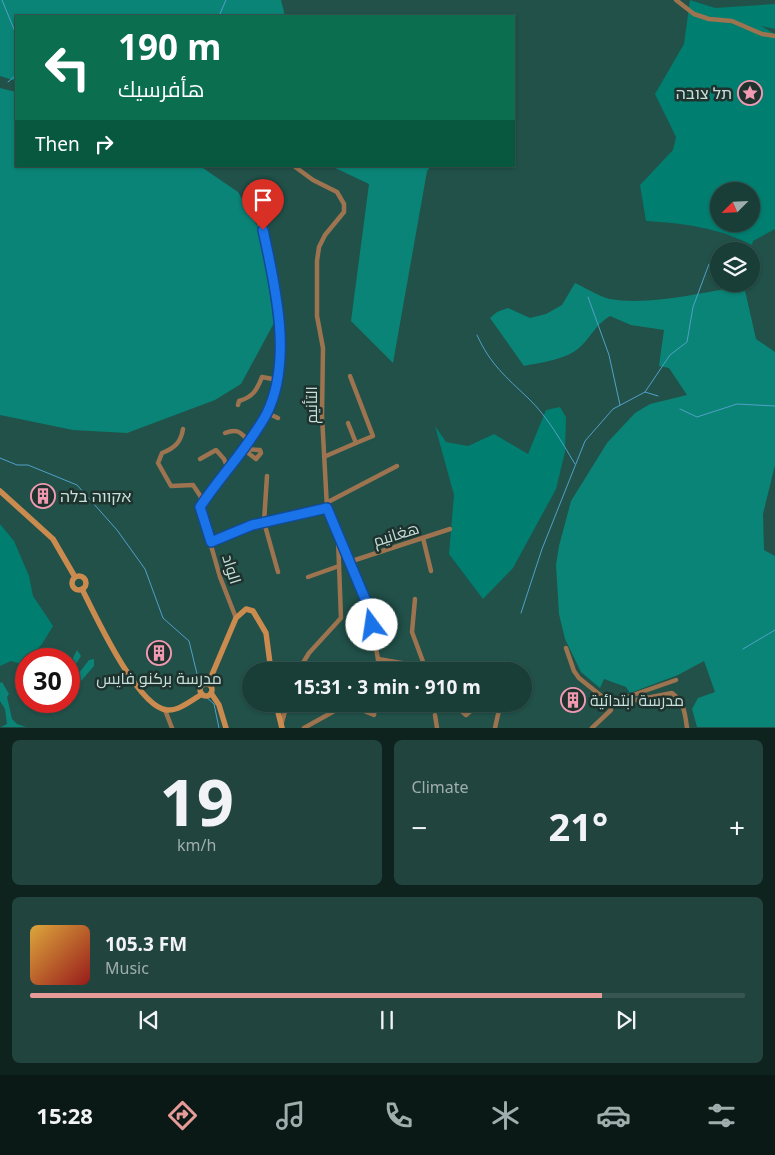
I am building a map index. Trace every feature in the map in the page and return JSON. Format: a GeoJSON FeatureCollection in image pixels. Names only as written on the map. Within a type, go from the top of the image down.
{"type":"FeatureCollection","features":[{"type":"Feature","properties":{"kind":"main road"},"geometry":{"type":"LineString","coordinates":[[0,491],[53,539],[75,577],[72,586],[76,589],[82,589]]}},
{"type":"Feature","properties":{"kind":"main road"},"geometry":{"type":"LineString","coordinates":[[75,577],[81,576],[85,579],[86,584],[82,589]]}},
{"type":"Feature","properties":{"kind":"main road"},"geometry":{"type":"LineString","coordinates":[[82,589],[126,671],[148,700],[165,710],[178,708],[202,694],[207,696],[211,693]]}},
{"type":"Feature","properties":{"kind":"main road"},"geometry":{"type":"LineString","coordinates":[[208,684],[236,618],[246,609],[253,611],[266,633],[271,662]]}},
{"type":"Feature","properties":{"kind":"main road"},"geometry":{"type":"LineString","coordinates":[[208,684],[212,689],[211,693],[219,704],[226,728]]}},
{"type":"Feature","properties":{"kind":"main road"},"geometry":{"type":"LineString","coordinates":[[202,694],[201,686],[208,684]]}},
{"type":"Feature","properties":{"kind":"main road"},"geometry":{"type":"LineString","coordinates":[[278,712],[282,727]]}},
{"type":"Feature","properties":{"kind":"street"},"geometry":{"type":"LineString","coordinates":[[676,0],[694,14],[709,19],[732,20],[762,34],[775,36]]}},
{"type":"Feature","properties":{"kind":"street","name":"التأنيم"},"geometry":{"type":"LineString","coordinates":[[295,167],[313,180],[338,192],[344,204],[344,212],[325,235],[319,247],[317,261],[317,316],[323,348],[322,416],[326,456],[327,508]]}},
{"type":"Feature","properties":{"kind":"street"},"geometry":{"type":"LineString","coordinates":[[200,507],[249,441],[267,413],[278,380],[280,343],[271,268],[263,230],[256,212]]}},
{"type":"Feature","properties":{"kind":"street"},"geometry":{"type":"LineString","coordinates":[[326,456],[373,436],[350,376]]}},
{"type":"Feature","properties":{"kind":"street"},"geometry":{"type":"LineString","coordinates":[[238,405],[239,401],[250,397],[255,392],[262,377],[278,380]]}},
{"type":"Feature","properties":{"kind":"street"},"geometry":{"type":"LineString","coordinates":[[267,413],[278,418]]}},
{"type":"Feature","properties":{"kind":"street"},"geometry":{"type":"LineString","coordinates":[[348,423],[356,443]]}},
{"type":"Feature","properties":{"kind":"street","name":"الواد"},"geometry":{"type":"LineString","coordinates":[[183,429],[181,440],[172,449],[162,453],[158,463],[171,486],[193,485],[201,497],[200,507],[220,577],[236,618]]}},
{"type":"Feature","properties":{"kind":"street"},"geometry":{"type":"LineString","coordinates":[[226,434],[238,430],[249,441]]}},
{"type":"Feature","properties":{"kind":"street"},"geometry":{"type":"LineString","coordinates":[[200,459],[216,450],[224,459],[228,469]]}},
{"type":"Feature","properties":{"kind":"street"},"geometry":{"type":"LineString","coordinates":[[328,502],[397,466]]}},
{"type":"Feature","properties":{"kind":"street"},"geometry":{"type":"LineString","coordinates":[[267,476],[264,522],[278,572]]}},
{"type":"Feature","properties":{"kind":"street"},"geometry":{"type":"LineString","coordinates":[[211,542],[264,522],[327,508],[368,606],[378,659],[394,662]]}},
{"type":"Feature","properties":{"kind":"street","name":"هغانيم"},"geometry":{"type":"LineString","coordinates":[[349,562],[450,529]]}},
{"type":"Feature","properties":{"kind":"street"},"geometry":{"type":"LineString","coordinates":[[304,662],[309,653],[341,618],[338,534]]}},
{"type":"Feature","properties":{"kind":"street"},"geometry":{"type":"LineString","coordinates":[[423,538],[430,571]]}},
{"type":"Feature","properties":{"kind":"street"},"geometry":{"type":"LineString","coordinates":[[308,577],[339,566]]}},
{"type":"Feature","properties":{"kind":"street"},"geometry":{"type":"LineString","coordinates":[[415,599],[412,632],[423,662]]}},
{"type":"Feature","properties":{"kind":"street"},"geometry":{"type":"LineString","coordinates":[[566,648],[574,671],[610,703]]}},
{"type":"Feature","properties":{"kind":"street"},"geometry":{"type":"LineString","coordinates":[[610,703],[676,680]]}},
{"type":"Feature","properties":{"kind":"street"},"geometry":{"type":"LineString","coordinates":[[622,698],[631,701],[672,693],[678,698],[684,709],[687,728]]}},
{"type":"Feature","properties":{"kind":"street"},"geometry":{"type":"LineString","coordinates":[[592,728],[610,710],[610,703]]}},
{"type":"Feature","properties":{"kind":"street"},"geometry":{"type":"LineString","coordinates":[[165,710],[172,728]]}},
{"type":"Feature","properties":{"kind":"street"},"geometry":{"type":"LineString","coordinates":[[282,727],[285,712]]}},
{"type":"Feature","properties":{"kind":"street"},"geometry":{"type":"LineString","coordinates":[[304,728],[312,726],[335,712]]}},
{"type":"Feature","properties":{"kind":"street"},"geometry":{"type":"LineString","coordinates":[[495,728],[499,712]]}},
{"type":"Feature","properties":{"kind":"street"},"geometry":{"type":"LineString","coordinates":[[435,715],[436,728]]}},
{"type":"Feature","properties":{"kind":"green space"},"geometry":{"type":"Polygon","coordinates":[[[0,0],[281,0],[285,15],[15,15],[15,81],[0,76],[0,0]]]}},
{"type":"Feature","properties":{"kind":"green space"},"geometry":{"type":"Polygon","coordinates":[[[690,0],[715,8],[775,4],[775,29],[761,26],[775,34],[775,229],[753,242],[746,242],[720,232],[760,232],[760,182],[710,182],[710,229],[674,223],[646,221],[640,185],[673,150],[676,137],[655,94],[684,44],[690,0]]]}},
{"type":"Feature","properties":{"kind":"green space"},"geometry":{"type":"Polygon","coordinates":[[[0,88],[15,92],[15,167],[201,167],[238,192],[261,233],[274,323],[241,384],[215,400],[127,433],[73,430],[0,415],[0,88]]]}},
{"type":"Feature","properties":{"kind":"green space"},"geometry":{"type":"Polygon","coordinates":[[[333,167],[430,167],[427,171],[393,363],[351,321],[369,184],[333,167]]]}},
{"type":"Feature","properties":{"kind":"green space"},"geometry":{"type":"Polygon","coordinates":[[[575,283],[606,298],[625,301],[659,300],[710,292],[745,292],[756,339],[775,352],[775,465],[763,514],[764,550],[775,556],[775,727],[697,727],[692,709],[698,698],[715,692],[704,661],[678,675],[630,693],[626,687],[604,679],[600,688],[581,672],[565,639],[559,614],[556,565],[571,501],[607,443],[635,413],[650,404],[687,395],[669,368],[659,366],[664,330],[631,325],[610,316],[600,324],[580,347],[568,355],[524,366],[490,318],[497,312],[508,308],[530,318],[546,314],[562,305],[575,283]]]}},
{"type":"Feature","properties":{"kind":"green space"},"geometry":{"type":"Polygon","coordinates":[[[560,407],[566,417],[565,452],[556,489],[513,568],[483,599],[449,554],[454,495],[435,426],[446,442],[468,446],[494,434],[528,454],[546,410],[560,407]]]}},
{"type":"Feature","properties":{"kind":"green space"},"geometry":{"type":"Polygon","coordinates":[[[0,524],[14,541],[29,576],[33,596],[53,626],[39,648],[15,648],[15,662],[11,661],[0,666],[0,524]]]}},
{"type":"Feature","properties":{"kind":"green space"},"geometry":{"type":"Polygon","coordinates":[[[94,659],[94,666],[80,682],[80,672],[89,660],[94,659]]]}},
{"type":"Feature","properties":{"kind":"green space"},"geometry":{"type":"Polygon","coordinates":[[[2,682],[9,694],[7,697],[12,719],[17,724],[26,727],[1,727],[7,724],[5,709],[0,701],[0,683],[2,682]]]}},
{"type":"Feature","properties":{"kind":"waterway"},"geometry":{"type":"LineString","coordinates":[[2,0],[15,32]]}},
{"type":"Feature","properties":{"kind":"waterway"},"geometry":{"type":"LineString","coordinates":[[219,15],[226,0]]}},
{"type":"Feature","properties":{"kind":"waterway"},"geometry":{"type":"LineString","coordinates":[[8,82],[15,76]]}},
{"type":"Feature","properties":{"kind":"waterway"},"geometry":{"type":"LineString","coordinates":[[645,392],[670,355],[687,342],[693,307],[709,264]]}},
{"type":"Feature","properties":{"kind":"waterway"},"geometry":{"type":"LineString","coordinates":[[588,297],[609,355],[620,405]]}},
{"type":"Feature","properties":{"kind":"waterway"},"geometry":{"type":"LineString","coordinates":[[477,335],[493,362],[548,421],[575,464]]}},
{"type":"Feature","properties":{"kind":"waterway"},"geometry":{"type":"LineString","coordinates":[[521,613],[542,549],[585,441],[613,409],[645,392],[658,396]]}},
{"type":"Feature","properties":{"kind":"waterway"},"geometry":{"type":"LineString","coordinates":[[680,409],[697,417],[737,404],[775,406]]}},
{"type":"Feature","properties":{"kind":"waterway"},"geometry":{"type":"LineString","coordinates":[[0,458],[17,465],[28,465],[77,485],[117,530],[145,569],[163,618],[189,641],[199,682]]}},
{"type":"Feature","properties":{"kind":"waterway"},"geometry":{"type":"LineString","coordinates":[[743,649],[775,630]]}},
{"type":"Feature","properties":{"kind":"waterway"},"geometry":{"type":"LineString","coordinates":[[206,697],[214,704],[219,728]]}},
{"type":"Feature","properties":{"kind":"place","name":"תל צובה"},"geometry":{"type":"Point","coordinates":[750,93]}},
{"type":"Feature","properties":{"kind":"place","name":"אקווה בלה"},"geometry":{"type":"Point","coordinates":[43,496]}},
{"type":"Feature","properties":{"kind":"place","name":"مدرسة بركنو فايس"},"geometry":{"type":"Point","coordinates":[159,653]}},
{"type":"Feature","properties":{"kind":"place","name":"مدرسة ابتدائية"},"geometry":{"type":"Point","coordinates":[573,700]}},
{"type":"Feature","properties":{"kind":"route"},"geometry":{"type":"LineString","coordinates":[[263,230],[271,268],[279,329],[280,374],[267,413],[200,507],[211,542],[252,525],[327,508],[368,606],[372,625]]}}]}
